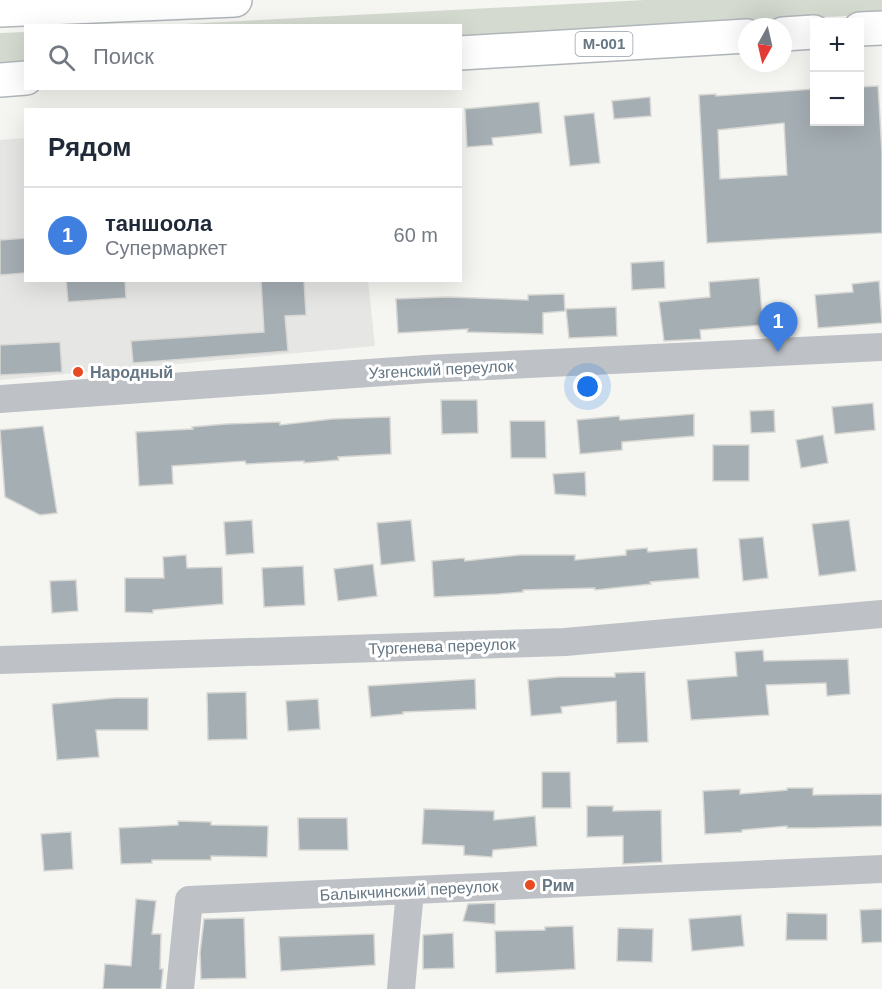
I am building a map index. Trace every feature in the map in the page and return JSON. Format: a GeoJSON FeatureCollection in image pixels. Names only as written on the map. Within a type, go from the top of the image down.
{"type":"FeatureCollection","features":[{"type":"Feature","properties":{"kind":"main road"},"geometry":{"type":"LineString","coordinates":[[0,10],[235,0]]}},
{"type":"Feature","properties":{"kind":"main road"},"geometry":{"type":"LineString","coordinates":[[864,29],[882,28]]}},
{"type":"Feature","properties":{"kind":"main road"},"geometry":{"type":"LineString","coordinates":[[792,33],[810,32]]}},
{"type":"Feature","properties":{"kind":"main road","name":"М-001"},"geometry":{"type":"LineString","coordinates":[[462,52],[738,37]]}},
{"type":"Feature","properties":{"kind":"main road"},"geometry":{"type":"LineString","coordinates":[[0,80],[24,78]]}},
{"type":"Feature","properties":{"kind":"street","name":"Узгенский переулок"},"geometry":{"type":"LineString","coordinates":[[0,399],[426,369],[882,347]]}},
{"type":"Feature","properties":{"kind":"street","name":"Тургенева переулок"},"geometry":{"type":"LineString","coordinates":[[0,660],[565,642],[882,614]]}},
{"type":"Feature","properties":{"kind":"street","name":"Балыкчинский переулок"},"geometry":{"type":"LineString","coordinates":[[180,989],[189,900],[882,869]]}},
{"type":"Feature","properties":{"kind":"street"},"geometry":{"type":"LineString","coordinates":[[401,989],[410,891]]}},
{"type":"Feature","properties":{"kind":"shaded area"},"geometry":{"type":"Polygon","coordinates":[[[645,0],[882,0],[882,14],[792,19],[738,18],[738,22],[462,37],[462,24],[184,24],[645,0]]]}},
{"type":"Feature","properties":{"kind":"shaded area"},"geometry":{"type":"Polygon","coordinates":[[[24,32],[24,61],[0,62],[0,33],[24,32]]]}},
{"type":"Feature","properties":{"kind":"shaded area"},"geometry":{"type":"Polygon","coordinates":[[[24,138],[24,282],[368,282],[375,346],[0,380],[0,140],[24,138]]]}},
{"type":"Feature","properties":{"kind":"building"},"geometry":{"type":"Polygon","coordinates":[[[878,86],[882,153],[882,233],[707,243],[699,95],[716,94],[716,96],[810,89],[810,126],[864,126],[864,87],[878,86]],[[784,123],[718,130],[720,179],[787,175],[784,123]]]}},
{"type":"Feature","properties":{"kind":"building"},"geometry":{"type":"Polygon","coordinates":[[[650,97],[651,116],[614,119],[612,101],[650,97]]]}},
{"type":"Feature","properties":{"kind":"building"},"geometry":{"type":"Polygon","coordinates":[[[539,102],[542,133],[492,138],[493,145],[467,147],[465,109],[539,102]]]}},
{"type":"Feature","properties":{"kind":"building"},"geometry":{"type":"Polygon","coordinates":[[[594,113],[600,163],[570,166],[564,116],[594,113]]]}},
{"type":"Feature","properties":{"kind":"building"},"geometry":{"type":"Polygon","coordinates":[[[24,238],[24,273],[0,275],[0,240],[24,238]]]}},
{"type":"Feature","properties":{"kind":"building"},"geometry":{"type":"Polygon","coordinates":[[[664,261],[665,288],[632,290],[631,263],[664,261]]]}},
{"type":"Feature","properties":{"kind":"building"},"geometry":{"type":"Polygon","coordinates":[[[759,278],[763,325],[700,330],[701,339],[664,341],[659,302],[710,297],[709,282],[759,278]]]}},
{"type":"Feature","properties":{"kind":"building"},"geometry":{"type":"Polygon","coordinates":[[[879,281],[882,323],[818,328],[815,295],[853,292],[852,284],[879,281]]]}},
{"type":"Feature","properties":{"kind":"building"},"geometry":{"type":"Polygon","coordinates":[[[66,282],[125,282],[126,298],[68,302],[66,282]]]}},
{"type":"Feature","properties":{"kind":"building"},"geometry":{"type":"Polygon","coordinates":[[[261,282],[304,282],[306,315],[285,316],[288,351],[133,363],[131,341],[264,332],[261,282]]]}},
{"type":"Feature","properties":{"kind":"building"},"geometry":{"type":"Polygon","coordinates":[[[564,294],[565,311],[543,313],[543,334],[467,332],[468,329],[398,333],[396,299],[447,297],[528,300],[528,295],[564,294]]]}},
{"type":"Feature","properties":{"kind":"building"},"geometry":{"type":"Polygon","coordinates":[[[616,307],[617,336],[569,338],[566,309],[616,307]]]}},
{"type":"Feature","properties":{"kind":"building"},"geometry":{"type":"Polygon","coordinates":[[[60,342],[62,372],[0,375],[0,345],[60,342]]]}},
{"type":"Feature","properties":{"kind":"building"},"geometry":{"type":"Polygon","coordinates":[[[441,400],[477,400],[478,433],[442,434],[441,400]]]}},
{"type":"Feature","properties":{"kind":"building"},"geometry":{"type":"Polygon","coordinates":[[[873,403],[875,430],[835,434],[832,407],[873,403]]]}},
{"type":"Feature","properties":{"kind":"building"},"geometry":{"type":"Polygon","coordinates":[[[774,410],[775,432],[751,433],[750,411],[774,410]]]}},
{"type":"Feature","properties":{"kind":"building"},"geometry":{"type":"Polygon","coordinates":[[[694,414],[694,436],[622,442],[622,450],[580,454],[577,420],[619,416],[620,420],[694,414]]]}},
{"type":"Feature","properties":{"kind":"building"},"geometry":{"type":"Polygon","coordinates":[[[390,417],[391,454],[338,457],[339,460],[304,463],[304,461],[246,464],[245,461],[172,466],[173,484],[139,486],[136,432],[193,429],[192,427],[226,424],[280,422],[280,425],[332,419],[390,417]]]}},
{"type":"Feature","properties":{"kind":"building"},"geometry":{"type":"Polygon","coordinates":[[[510,421],[545,421],[546,458],[511,458],[510,421]]]}},
{"type":"Feature","properties":{"kind":"building"},"geometry":{"type":"Polygon","coordinates":[[[43,426],[57,513],[40,515],[5,497],[0,430],[43,426]]]}},
{"type":"Feature","properties":{"kind":"building"},"geometry":{"type":"Polygon","coordinates":[[[823,435],[828,463],[801,468],[796,440],[823,435]]]}},
{"type":"Feature","properties":{"kind":"building"},"geometry":{"type":"Polygon","coordinates":[[[713,445],[749,445],[749,481],[713,481],[713,445]]]}},
{"type":"Feature","properties":{"kind":"building"},"geometry":{"type":"Polygon","coordinates":[[[585,472],[586,496],[555,494],[553,474],[585,472]]]}},
{"type":"Feature","properties":{"kind":"building"},"geometry":{"type":"Polygon","coordinates":[[[252,520],[254,553],[226,555],[224,522],[252,520]]]}},
{"type":"Feature","properties":{"kind":"building"},"geometry":{"type":"Polygon","coordinates":[[[411,520],[415,561],[381,565],[377,523],[411,520]]]}},
{"type":"Feature","properties":{"kind":"building"},"geometry":{"type":"Polygon","coordinates":[[[849,520],[856,571],[819,576],[812,524],[849,520]]]}},
{"type":"Feature","properties":{"kind":"building"},"geometry":{"type":"Polygon","coordinates":[[[763,537],[768,578],[743,581],[739,539],[763,537]]]}},
{"type":"Feature","properties":{"kind":"building"},"geometry":{"type":"Polygon","coordinates":[[[647,548],[648,552],[697,548],[699,578],[595,590],[595,588],[523,590],[523,592],[498,594],[434,597],[432,561],[464,558],[465,561],[520,555],[575,555],[575,560],[626,555],[626,550],[647,548]]]}},
{"type":"Feature","properties":{"kind":"building"},"geometry":{"type":"Polygon","coordinates":[[[186,555],[187,568],[222,567],[223,604],[153,610],[153,613],[125,612],[125,578],[164,578],[163,557],[186,555]]]}},
{"type":"Feature","properties":{"kind":"building"},"geometry":{"type":"Polygon","coordinates":[[[373,564],[377,596],[338,601],[334,569],[373,564]]]}},
{"type":"Feature","properties":{"kind":"building"},"geometry":{"type":"Polygon","coordinates":[[[303,566],[305,605],[264,607],[262,568],[303,566]]]}},
{"type":"Feature","properties":{"kind":"building"},"geometry":{"type":"Polygon","coordinates":[[[76,580],[78,611],[52,613],[50,581],[76,580]]]}},
{"type":"Feature","properties":{"kind":"building"},"geometry":{"type":"Polygon","coordinates":[[[763,650],[764,661],[848,659],[850,694],[827,696],[826,683],[766,685],[769,715],[691,720],[687,680],[737,676],[735,652],[763,650]]]}},
{"type":"Feature","properties":{"kind":"building"},"geometry":{"type":"Polygon","coordinates":[[[645,672],[648,742],[617,743],[616,701],[561,707],[562,713],[531,716],[528,680],[559,677],[615,677],[615,673],[645,672]]]}},
{"type":"Feature","properties":{"kind":"building"},"geometry":{"type":"Polygon","coordinates":[[[475,679],[476,709],[403,712],[403,714],[371,717],[368,686],[475,679]]]}},
{"type":"Feature","properties":{"kind":"building"},"geometry":{"type":"Polygon","coordinates":[[[246,692],[247,739],[208,740],[207,693],[246,692]]]}},
{"type":"Feature","properties":{"kind":"building"},"geometry":{"type":"Polygon","coordinates":[[[115,698],[148,698],[148,730],[96,730],[99,757],[57,760],[52,704],[115,698]]]}},
{"type":"Feature","properties":{"kind":"building"},"geometry":{"type":"Polygon","coordinates":[[[318,699],[320,729],[288,731],[286,701],[318,699]]]}},
{"type":"Feature","properties":{"kind":"building"},"geometry":{"type":"Polygon","coordinates":[[[542,772],[570,772],[571,808],[542,808],[542,772]]]}},
{"type":"Feature","properties":{"kind":"building"},"geometry":{"type":"Polygon","coordinates":[[[787,788],[813,788],[813,795],[882,794],[882,826],[787,828],[787,826],[705,834],[703,791],[740,789],[740,794],[787,790],[787,788]]]}},
{"type":"Feature","properties":{"kind":"building"},"geometry":{"type":"Polygon","coordinates":[[[587,806],[613,806],[613,811],[661,810],[662,862],[623,864],[623,836],[587,837],[587,806]]]}},
{"type":"Feature","properties":{"kind":"building"},"geometry":{"type":"Polygon","coordinates":[[[424,809],[494,811],[494,820],[535,816],[537,846],[493,850],[492,857],[464,855],[464,846],[422,844],[424,809]]]}},
{"type":"Feature","properties":{"kind":"building"},"geometry":{"type":"Polygon","coordinates":[[[298,818],[347,818],[348,850],[299,850],[298,818]]]}},
{"type":"Feature","properties":{"kind":"building"},"geometry":{"type":"Polygon","coordinates":[[[178,821],[211,822],[211,825],[268,826],[267,857],[211,856],[211,860],[152,860],[152,863],[121,864],[119,828],[178,825],[178,821]]]}},
{"type":"Feature","properties":{"kind":"building"},"geometry":{"type":"Polygon","coordinates":[[[71,832],[73,869],[44,871],[41,834],[71,832]]]}},
{"type":"Feature","properties":{"kind":"building"},"geometry":{"type":"Polygon","coordinates":[[[136,899],[156,901],[152,934],[161,934],[160,969],[163,969],[161,989],[103,989],[105,964],[131,966],[136,899]]]}},
{"type":"Feature","properties":{"kind":"building"},"geometry":{"type":"Polygon","coordinates":[[[495,903],[495,924],[463,921],[468,904],[495,903]]]}},
{"type":"Feature","properties":{"kind":"building"},"geometry":{"type":"Polygon","coordinates":[[[882,909],[882,942],[862,943],[860,910],[882,909]]]}},
{"type":"Feature","properties":{"kind":"building"},"geometry":{"type":"Polygon","coordinates":[[[787,913],[827,914],[827,940],[786,940],[787,913]]]}},
{"type":"Feature","properties":{"kind":"building"},"geometry":{"type":"Polygon","coordinates":[[[741,915],[744,946],[692,951],[689,919],[741,915]]]}},
{"type":"Feature","properties":{"kind":"building"},"geometry":{"type":"Polygon","coordinates":[[[244,918],[246,978],[201,979],[200,953],[204,919],[244,918]]]}},
{"type":"Feature","properties":{"kind":"building"},"geometry":{"type":"Polygon","coordinates":[[[573,926],[575,969],[496,973],[495,931],[545,930],[545,927],[573,926]]]}},
{"type":"Feature","properties":{"kind":"building"},"geometry":{"type":"Polygon","coordinates":[[[618,928],[653,929],[652,962],[617,961],[618,928]]]}},
{"type":"Feature","properties":{"kind":"building"},"geometry":{"type":"Polygon","coordinates":[[[453,933],[454,968],[423,969],[423,935],[453,933]]]}},
{"type":"Feature","properties":{"kind":"building"},"geometry":{"type":"Polygon","coordinates":[[[374,934],[375,965],[281,971],[279,937],[374,934]]]}},
{"type":"Feature","properties":{"kind":"place","name":"таншоола"},"geometry":{"type":"Point","coordinates":[778,352]}},
{"type":"Feature","properties":{"kind":"place","name":"Народный"},"geometry":{"type":"Point","coordinates":[78,372]}},
{"type":"Feature","properties":{"kind":"place","name":"Рим"},"geometry":{"type":"Point","coordinates":[530,885]}}]}
